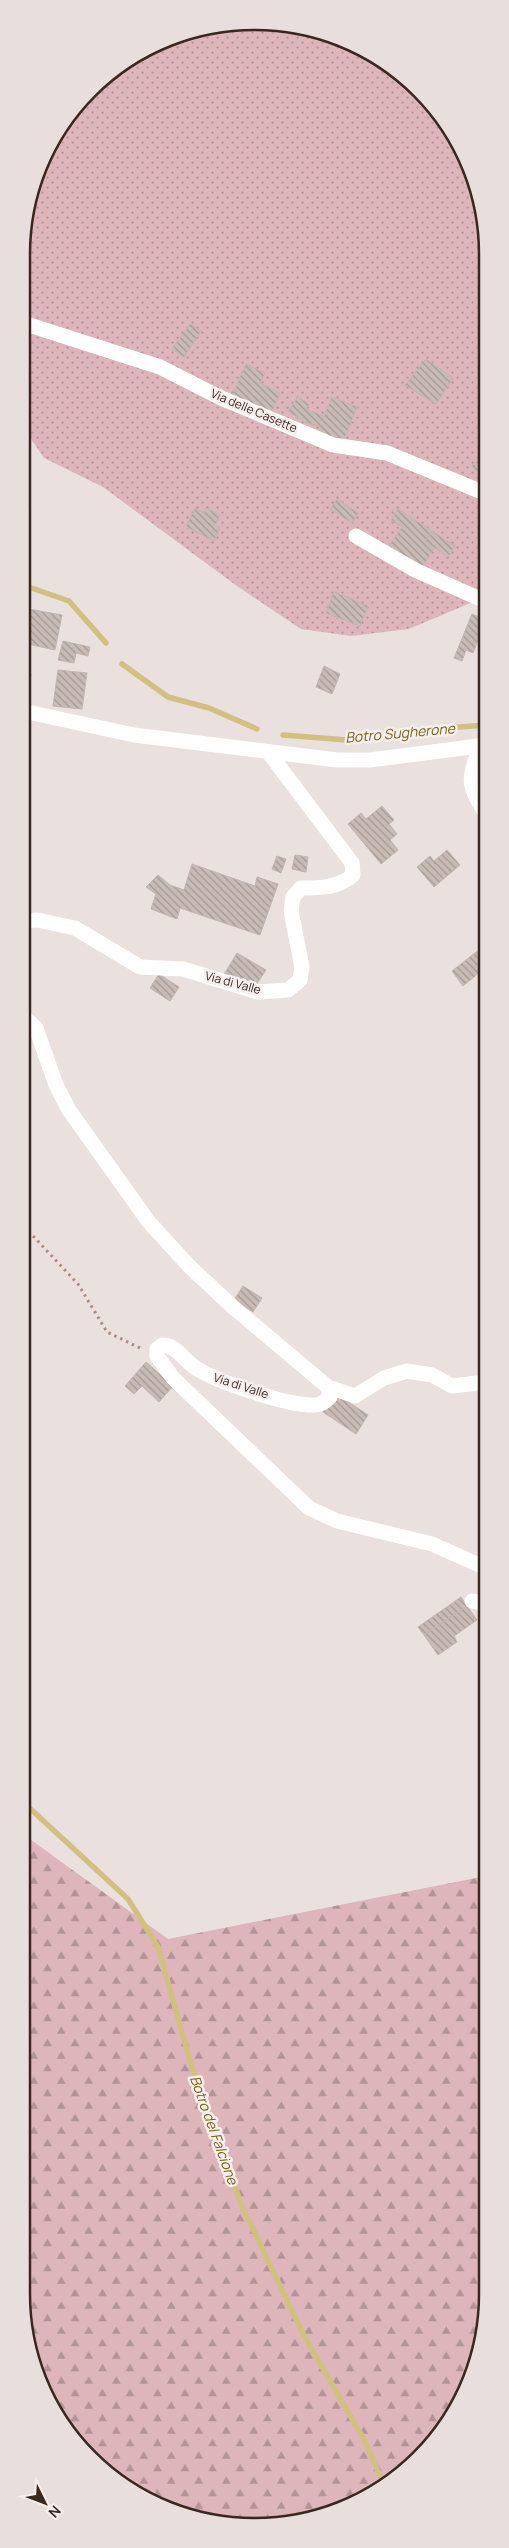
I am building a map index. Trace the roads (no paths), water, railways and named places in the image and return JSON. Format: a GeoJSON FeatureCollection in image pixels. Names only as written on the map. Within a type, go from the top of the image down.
{"type":"FeatureCollection","features":[{"type":"Feature","properties":{"kind":"street","name":"Via delle Casette"},"geometry":{"type":"LineString","coordinates":[[30,325],[160,367],[221,398],[333,445],[387,453],[479,491]]}},
{"type":"Feature","properties":{"kind":"street"},"geometry":{"type":"LineString","coordinates":[[356,536],[415,570],[479,598]]}},
{"type":"Feature","properties":{"kind":"street"},"geometry":{"type":"LineString","coordinates":[[30,713],[134,735],[337,760],[370,760],[479,746]]}},
{"type":"Feature","properties":{"kind":"street","name":"Via di Valle"},"geometry":{"type":"LineString","coordinates":[[30,920],[37,920],[75,928],[140,967],[182,969],[258,992],[288,990],[296,985],[302,967],[291,911],[293,897],[301,888],[325,888],[346,881],[353,875],[352,863],[269,753]]}},
{"type":"Feature","properties":{"kind":"street"},"geometry":{"type":"LineString","coordinates":[[479,755],[470,774],[471,787],[479,801]]}},
{"type":"Feature","properties":{"kind":"street"},"geometry":{"type":"LineString","coordinates":[[30,1022],[36,1028],[56,1085],[69,1110],[148,1221],[188,1266],[234,1308],[328,1387],[354,1396],[384,1378],[408,1371],[432,1375],[452,1386],[479,1383]]}},
{"type":"Feature","properties":{"kind":"street","name":"Via di Valle"},"geometry":{"type":"LineString","coordinates":[[328,1387],[330,1396],[324,1403],[314,1405],[295,1403],[209,1376],[194,1368],[166,1344],[157,1349],[157,1356],[173,1378],[309,1508],[337,1521],[432,1544],[479,1565]]}},
{"type":"Feature","properties":{"kind":"waterway","name":"Botro Sugherone"},"geometry":{"type":"LineString","coordinates":[[30,587],[69,601],[106,643]]}},
{"type":"Feature","properties":{"kind":"waterway","name":"Botro Sugherone"},"geometry":{"type":"LineString","coordinates":[[122,664],[168,697],[209,708],[257,729]]}},
{"type":"Feature","properties":{"kind":"waterway","name":"Botro Sugherone"},"geometry":{"type":"LineString","coordinates":[[283,735],[347,740],[432,729],[479,726]]}},
{"type":"Feature","properties":{"kind":"waterway","name":"Botro del Falcione"},"geometry":{"type":"LineString","coordinates":[[30,1808],[128,1899],[158,1947],[191,2064],[241,2204],[303,2334],[366,2443],[381,2479]]}}]}
